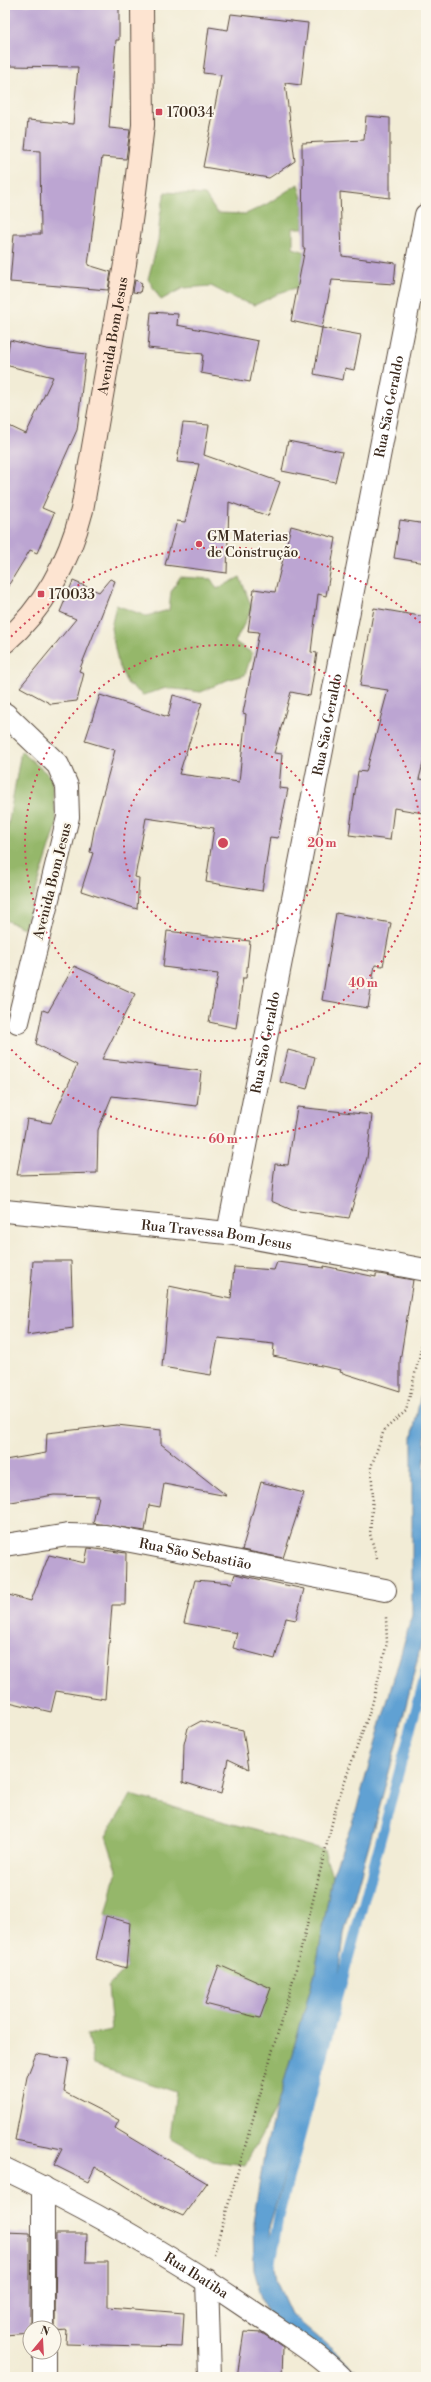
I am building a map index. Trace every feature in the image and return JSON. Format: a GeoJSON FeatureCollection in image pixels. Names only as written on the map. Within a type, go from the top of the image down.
{"type":"FeatureCollection","features":[{"type":"Feature","properties":{"kind":"main road","name":"Avenida Bom Jesus"},"geometry":{"type":"LineString","coordinates":[[5,642],[43,603],[64,567],[74,540],[82,510],[125,264],[138,170],[143,125],[142,5]]}},
{"type":"Feature","properties":{"kind":"street","name":"Rua São Geraldo"},"geometry":{"type":"LineString","coordinates":[[228,1233],[426,215]]}},
{"type":"Feature","properties":{"kind":"street","name":"Avenida Bom Jesus"},"geometry":{"type":"LineString","coordinates":[[5,714],[58,765],[67,786],[68,817],[18,1022]]}},
{"type":"Feature","properties":{"kind":"street","name":"Rua Travessa Bom Jesus"},"geometry":{"type":"LineString","coordinates":[[5,1211],[228,1233],[426,1270]]}},
{"type":"Feature","properties":{"kind":"street","name":"Rua São Sebastião"},"geometry":{"type":"LineString","coordinates":[[5,1545],[68,1535],[105,1536],[385,1590]]}},
{"type":"Feature","properties":{"kind":"street","name":"Rua Ibatiba"},"geometry":{"type":"LineString","coordinates":[[5,2169],[43,2187],[155,2248],[207,2280],[312,2352],[341,2377]]}},
{"type":"Feature","properties":{"kind":"street"},"geometry":{"type":"LineString","coordinates":[[43,2187],[43,2320]]}},
{"type":"Feature","properties":{"kind":"street"},"geometry":{"type":"LineString","coordinates":[[207,2280],[210,2377]]}},
{"type":"Feature","properties":{"kind":"street"},"geometry":{"type":"LineString","coordinates":[[44,2360],[44,2377]]}},
{"type":"Feature","properties":{"kind":"path"},"geometry":{"type":"LineString","coordinates":[[207,2280],[295,1974],[337,1803],[374,1699],[387,1643],[385,1590],[370,1534],[373,1497],[371,1467],[384,1430],[406,1411],[426,1328]]}},
{"type":"Feature","properties":{"kind":"green space"},"geometry":{"type":"Polygon","coordinates":[[[298,184],[303,203],[303,228],[293,228],[293,248],[318,256],[316,282],[282,292],[255,305],[236,299],[211,286],[183,288],[161,300],[148,279],[158,241],[160,216],[165,192],[205,195],[217,213],[246,214],[267,204],[298,184]]]}},
{"type":"Feature","properties":{"kind":"green space"},"geometry":{"type":"Polygon","coordinates":[[[180,577],[211,579],[217,589],[240,577],[252,608],[235,642],[252,653],[245,675],[227,680],[201,692],[166,688],[143,695],[127,683],[118,663],[111,628],[116,605],[146,616],[169,610],[171,592],[180,577]]]}},
{"type":"Feature","properties":{"kind":"green space"},"geometry":{"type":"Polygon","coordinates":[[[21,751],[51,777],[57,825],[24,928],[5,920],[5,843],[21,751]]]}},
{"type":"Feature","properties":{"kind":"green space"},"geometry":{"type":"Polygon","coordinates":[[[131,1795],[324,1850],[332,1876],[315,1973],[277,2106],[245,2165],[213,2161],[170,2137],[176,2092],[94,2065],[87,2035],[112,2030],[108,1987],[126,1968],[130,1923],[106,1916],[117,1870],[106,1836],[131,1795]]]}},
{"type":"Feature","properties":{"kind":"water"},"geometry":{"type":"Polygon","coordinates":[[[426,1369],[424,1502],[426,1624],[393,1758],[344,1934],[336,2007],[269,2227],[276,2281],[291,2314],[364,2377],[348,2377],[266,2312],[254,2270],[253,2223],[265,2149],[315,1973],[332,1876],[355,1814],[412,1615],[412,1438],[426,1369]]]}},
{"type":"Feature","properties":{"kind":"building"},"geometry":{"type":"Polygon","coordinates":[[[5,5],[119,5],[119,40],[116,40],[109,128],[130,130],[126,159],[102,157],[88,265],[111,272],[108,290],[10,282],[14,234],[41,234],[40,151],[25,150],[28,120],[73,124],[78,67],[5,66],[5,5]]]}},
{"type":"Feature","properties":{"kind":"building"},"geometry":{"type":"Polygon","coordinates":[[[231,14],[308,23],[301,85],[285,83],[295,161],[269,178],[203,167],[221,75],[203,73],[209,27],[228,30],[231,14]]]}},
{"type":"Feature","properties":{"kind":"building"},"geometry":{"type":"Polygon","coordinates":[[[366,116],[390,118],[390,198],[340,192],[342,256],[396,263],[394,284],[332,280],[322,328],[291,321],[305,248],[303,248],[302,143],[364,140],[366,116]]]}},
{"type":"Feature","properties":{"kind":"building"},"geometry":{"type":"Polygon","coordinates":[[[135,280],[142,283],[140,293],[133,292],[135,280]]]}},
{"type":"Feature","properties":{"kind":"building"},"geometry":{"type":"Polygon","coordinates":[[[151,312],[178,314],[177,325],[258,341],[250,382],[201,373],[203,354],[148,348],[151,312]]]}},
{"type":"Feature","properties":{"kind":"building"},"geometry":{"type":"Polygon","coordinates":[[[322,328],[361,335],[354,370],[345,368],[343,380],[314,374],[322,328]]]}},
{"type":"Feature","properties":{"kind":"building"},"geometry":{"type":"Polygon","coordinates":[[[10,340],[46,349],[86,354],[77,430],[42,508],[54,513],[37,553],[30,550],[5,591],[5,424],[26,434],[53,377],[5,365],[10,340]]]}},
{"type":"Feature","properties":{"kind":"building"},"geometry":{"type":"Polygon","coordinates":[[[183,423],[209,425],[204,455],[280,482],[268,516],[229,502],[227,573],[165,565],[177,521],[185,522],[199,464],[177,462],[183,423]]]}},
{"type":"Feature","properties":{"kind":"building"},"geometry":{"type":"Polygon","coordinates":[[[288,441],[342,452],[335,482],[282,471],[288,441]]]}},
{"type":"Feature","properties":{"kind":"building"},"geometry":{"type":"Polygon","coordinates":[[[400,520],[426,524],[426,563],[394,558],[400,520]]]}},
{"type":"Feature","properties":{"kind":"building"},"geometry":{"type":"Polygon","coordinates":[[[291,526],[336,538],[326,596],[318,594],[311,652],[317,653],[310,696],[291,692],[274,753],[282,754],[279,788],[288,789],[278,838],[270,837],[262,891],[206,882],[214,828],[146,818],[135,877],[139,878],[137,909],[81,891],[93,853],[90,852],[96,819],[115,750],[85,741],[100,695],[168,717],[173,695],[202,703],[179,774],[239,782],[246,714],[243,713],[259,632],[248,631],[254,589],[275,592],[291,526]]]}},
{"type":"Feature","properties":{"kind":"building"},"geometry":{"type":"Polygon","coordinates":[[[110,579],[115,581],[79,671],[84,673],[77,701],[51,704],[20,687],[76,619],[60,612],[73,581],[99,592],[110,579]]]}},
{"type":"Feature","properties":{"kind":"building"},"geometry":{"type":"Polygon","coordinates":[[[374,608],[426,617],[426,752],[419,779],[426,780],[423,813],[394,808],[390,840],[349,835],[358,771],[366,772],[388,690],[360,686],[374,608]]]}},
{"type":"Feature","properties":{"kind":"building"},"geometry":{"type":"Polygon","coordinates":[[[336,913],[391,923],[383,966],[375,965],[368,1008],[322,1000],[336,913]]]}},
{"type":"Feature","properties":{"kind":"building"},"geometry":{"type":"Polygon","coordinates":[[[167,931],[250,941],[246,978],[243,978],[236,1028],[209,1022],[218,974],[163,967],[167,931]]]}},
{"type":"Feature","properties":{"kind":"building"},"geometry":{"type":"Polygon","coordinates":[[[74,966],[135,994],[102,1059],[201,1071],[197,1106],[112,1096],[98,1130],[97,1173],[17,1175],[27,1119],[51,1123],[77,1065],[36,1044],[43,1010],[48,1012],[74,966]]]}},
{"type":"Feature","properties":{"kind":"building"},"geometry":{"type":"Polygon","coordinates":[[[288,1050],[315,1057],[307,1089],[280,1082],[288,1050]]]}},
{"type":"Feature","properties":{"kind":"building"},"geometry":{"type":"Polygon","coordinates":[[[297,1107],[372,1115],[367,1158],[349,1218],[292,1210],[271,1201],[275,1164],[288,1165],[297,1107]]]}},
{"type":"Feature","properties":{"kind":"building"},"geometry":{"type":"Polygon","coordinates":[[[33,1261],[71,1261],[73,1328],[27,1335],[33,1261]]]}},
{"type":"Feature","properties":{"kind":"building"},"geometry":{"type":"Polygon","coordinates":[[[277,1262],[324,1268],[324,1266],[376,1277],[376,1274],[379,1274],[413,1280],[400,1361],[400,1391],[340,1372],[341,1370],[273,1356],[274,1344],[218,1338],[211,1375],[162,1367],[169,1286],[231,1299],[234,1267],[274,1270],[277,1262]]]}},
{"type":"Feature","properties":{"kind":"building"},"geometry":{"type":"Polygon","coordinates":[[[117,1425],[161,1430],[161,1444],[227,1496],[164,1484],[160,1507],[149,1505],[145,1531],[93,1523],[99,1496],[54,1495],[5,1503],[5,1460],[46,1453],[47,1433],[117,1425]]]}},
{"type":"Feature","properties":{"kind":"building"},"geometry":{"type":"Polygon","coordinates":[[[261,1482],[304,1493],[283,1558],[242,1550],[261,1482]]]}},
{"type":"Feature","properties":{"kind":"building"},"geometry":{"type":"Polygon","coordinates":[[[88,1548],[126,1553],[125,1605],[112,1605],[105,1699],[56,1691],[51,1712],[5,1701],[5,1594],[31,1601],[49,1555],[85,1563],[88,1548]]]}},
{"type":"Feature","properties":{"kind":"building"},"geometry":{"type":"Polygon","coordinates":[[[235,1574],[304,1589],[296,1620],[286,1618],[275,1659],[233,1648],[237,1633],[184,1623],[195,1580],[232,1583],[235,1574]]]}},
{"type":"Feature","properties":{"kind":"building"},"geometry":{"type":"Polygon","coordinates":[[[201,1721],[243,1730],[249,1769],[228,1759],[221,1794],[183,1782],[184,1744],[188,1728],[201,1721]]]}},
{"type":"Feature","properties":{"kind":"building"},"geometry":{"type":"Polygon","coordinates":[[[106,1916],[130,1923],[126,1968],[96,1959],[106,1916]]]}},
{"type":"Feature","properties":{"kind":"building"},"geometry":{"type":"Polygon","coordinates":[[[219,1965],[271,1988],[260,2018],[205,2004],[219,1965]]]}},
{"type":"Feature","properties":{"kind":"building"},"geometry":{"type":"Polygon","coordinates":[[[36,2054],[69,2059],[64,2092],[119,2120],[115,2128],[207,2183],[183,2216],[154,2203],[95,2167],[88,2182],[54,2165],[62,2149],[15,2140],[27,2077],[36,2054]]]}},
{"type":"Feature","properties":{"kind":"building"},"geometry":{"type":"Polygon","coordinates":[[[5,2232],[30,2233],[30,2320],[22,2320],[22,2334],[5,2335],[5,2232]]]}},
{"type":"Feature","properties":{"kind":"building"},"geometry":{"type":"Polygon","coordinates":[[[56,2234],[87,2234],[86,2262],[108,2262],[108,2307],[184,2313],[182,2347],[66,2344],[67,2330],[62,2330],[62,2320],[55,2320],[56,2234]]]}},
{"type":"Feature","properties":{"kind":"building"},"geometry":{"type":"Polygon","coordinates":[[[244,2332],[262,2333],[283,2347],[282,2377],[237,2377],[244,2332]]]}},
{"type":"Feature","properties":{"kind":"waterway"},"geometry":{"type":"LineString","coordinates":[[270,2265],[279,2215],[426,1672]]}},
{"type":"Feature","properties":{"kind":"place","name":"170034"},"geometry":{"type":"Point","coordinates":[159,112]}},
{"type":"Feature","properties":{"kind":"place","name":"GM Materias de Construção"},"geometry":{"type":"Point","coordinates":[199,544]}},
{"type":"Feature","properties":{"kind":"place","name":"170033"},"geometry":{"type":"Point","coordinates":[41,594]}}]}
